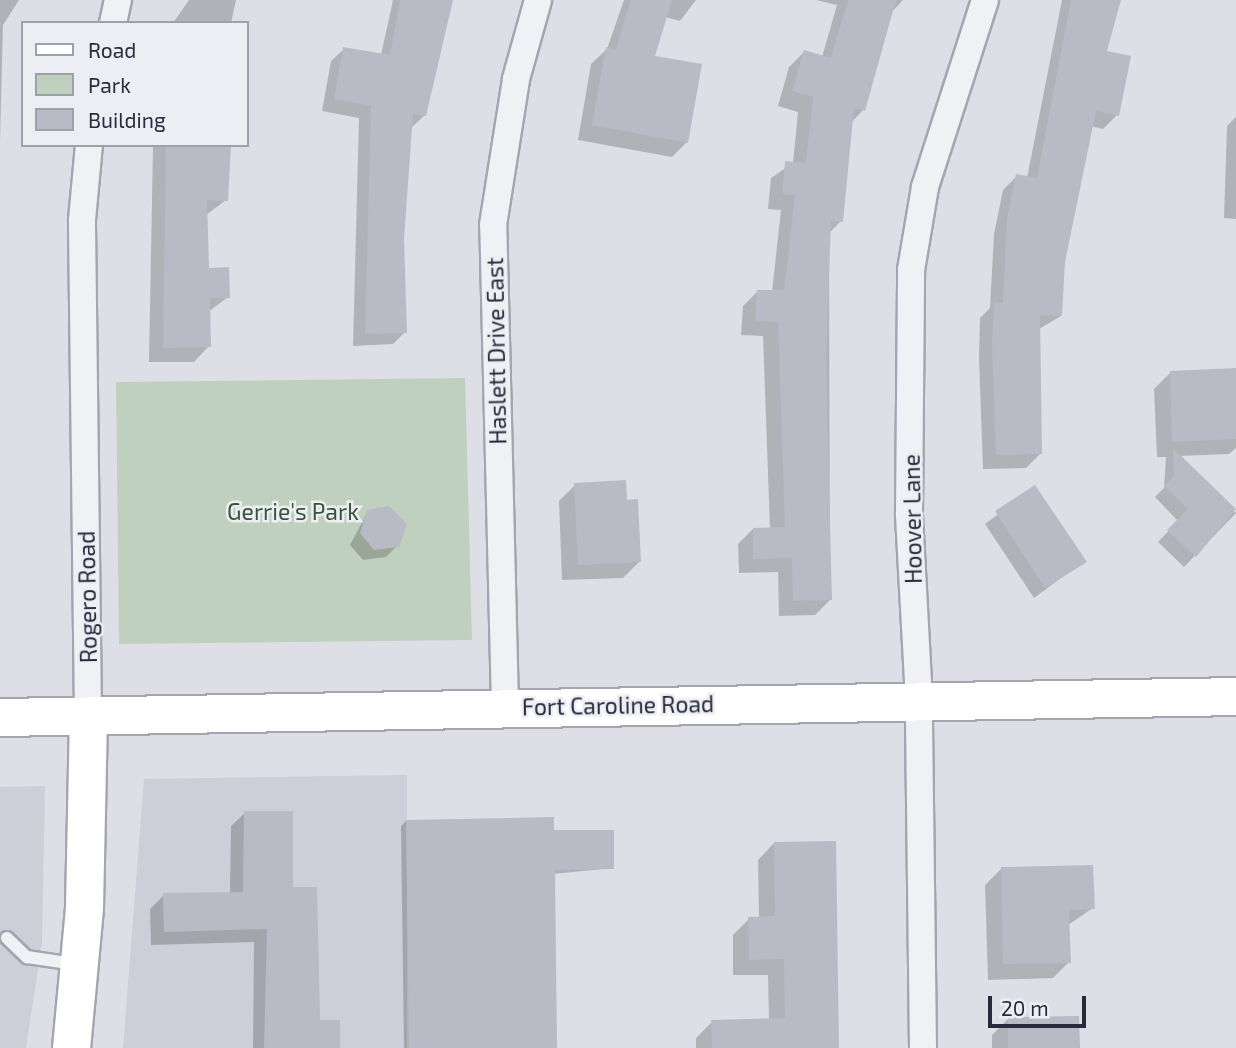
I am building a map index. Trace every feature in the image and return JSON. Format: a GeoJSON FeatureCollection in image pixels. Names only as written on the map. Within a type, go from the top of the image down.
{"type":"FeatureCollection","features":[{"type":"Feature","properties":{"kind":"street"},"geometry":{"type":"LineString","coordinates":[[113,21],[118,0]]}},
{"type":"Feature","properties":{"kind":"street","name":"Haslett Drive East"},"geometry":{"type":"LineString","coordinates":[[505,706],[493,225],[510,106],[538,0]]}},
{"type":"Feature","properties":{"kind":"street","name":"Hoover Lane"},"geometry":{"type":"LineString","coordinates":[[923,1048],[919,700],[909,513],[911,270],[925,187],[985,0]]}},
{"type":"Feature","properties":{"kind":"street","name":"Rogero Road"},"geometry":{"type":"LineString","coordinates":[[71,1048],[80,964],[88,715],[82,220],[89,147]]}},
{"type":"Feature","properties":{"kind":"street","name":"Fort Caroline Road"},"geometry":{"type":"LineString","coordinates":[[0,717],[505,706],[1236,696]]}},
{"type":"Feature","properties":{"kind":"lane"},"geometry":{"type":"LineString","coordinates":[[7,938],[27,957],[80,964]]}},
{"type":"Feature","properties":{"kind":"shaded area"},"geometry":{"type":"Polygon","coordinates":[[[407,775],[407,1048],[123,1048],[144,779],[407,775]]]}},
{"type":"Feature","properties":{"kind":"shaded area"},"geometry":{"type":"Polygon","coordinates":[[[45,786],[42,943],[26,1048],[0,1048],[0,787],[45,786]]]}},
{"type":"Feature","properties":{"kind":"green space","name":"Gerrie's Park"},"geometry":{"type":"Polygon","coordinates":[[[465,378],[472,640],[119,644],[116,382],[465,378]]]}},
{"type":"Feature","properties":{"kind":"building"},"geometry":{"type":"Polygon","coordinates":[[[400,0],[453,0],[426,116],[413,114],[404,239],[407,333],[365,334],[371,106],[334,99],[343,47],[390,55],[400,0]]]}},
{"type":"Feature","properties":{"kind":"building"},"geometry":{"type":"Polygon","coordinates":[[[631,0],[672,0],[655,56],[702,64],[688,143],[592,125],[606,47],[616,49],[631,0]]]}},
{"type":"Feature","properties":{"kind":"building"},"geometry":{"type":"Polygon","coordinates":[[[848,0],[896,0],[865,111],[854,108],[843,222],[831,221],[826,364],[832,600],[793,601],[792,558],[753,559],[753,528],[785,527],[778,322],[755,321],[757,290],[784,290],[795,195],[782,194],[785,161],[806,163],[813,97],[792,91],[804,50],[831,58],[848,0]]]}},
{"type":"Feature","properties":{"kind":"building"},"geometry":{"type":"Polygon","coordinates":[[[1071,0],[1121,0],[1107,51],[1131,56],[1119,116],[1096,111],[1065,262],[1062,316],[1040,315],[1042,454],[996,455],[992,343],[994,302],[1003,303],[1007,219],[1016,174],[1037,178],[1071,0]]]}},
{"type":"Feature","properties":{"kind":"building"},"geometry":{"type":"Polygon","coordinates":[[[166,147],[231,147],[228,201],[207,200],[209,268],[229,267],[230,298],[210,298],[211,347],[163,348],[166,147]]]}},
{"type":"Feature","properties":{"kind":"building"},"geometry":{"type":"Polygon","coordinates":[[[1236,368],[1236,439],[1172,442],[1170,371],[1236,368]]]}},
{"type":"Feature","properties":{"kind":"building"},"geometry":{"type":"Polygon","coordinates":[[[1173,448],[1236,509],[1196,557],[1167,530],[1188,509],[1164,486],[1174,476],[1173,448]]]}},
{"type":"Feature","properties":{"kind":"building"},"geometry":{"type":"Polygon","coordinates":[[[626,480],[627,500],[638,499],[641,562],[578,565],[574,483],[626,480]]]}},
{"type":"Feature","properties":{"kind":"building"},"geometry":{"type":"Polygon","coordinates":[[[1035,485],[1087,562],[1045,588],[995,511],[1035,485]]]}},
{"type":"Feature","properties":{"kind":"building"},"geometry":{"type":"Polygon","coordinates":[[[389,506],[407,524],[399,547],[374,550],[360,533],[367,510],[389,506]]]}},
{"type":"Feature","properties":{"kind":"building"},"geometry":{"type":"Polygon","coordinates":[[[244,811],[293,811],[293,887],[317,887],[320,1020],[340,1020],[340,1048],[264,1048],[267,929],[164,932],[163,893],[243,892],[244,811]]]}},
{"type":"Feature","properties":{"kind":"building"},"geometry":{"type":"Polygon","coordinates":[[[554,817],[554,830],[614,830],[614,869],[555,870],[557,1048],[409,1048],[406,820],[554,817]]]}},
{"type":"Feature","properties":{"kind":"building"},"geometry":{"type":"Polygon","coordinates":[[[836,841],[839,1048],[712,1048],[711,1020],[785,1018],[784,959],[749,960],[748,917],[775,916],[774,842],[836,841]]]}},
{"type":"Feature","properties":{"kind":"building"},"geometry":{"type":"Polygon","coordinates":[[[1093,865],[1095,909],[1069,910],[1071,963],[1003,964],[1001,867],[1093,865]]]}},
{"type":"Feature","properties":{"kind":"building"},"geometry":{"type":"Polygon","coordinates":[[[1079,1016],[1080,1048],[1008,1048],[1008,1017],[1079,1016]]]}}]}
